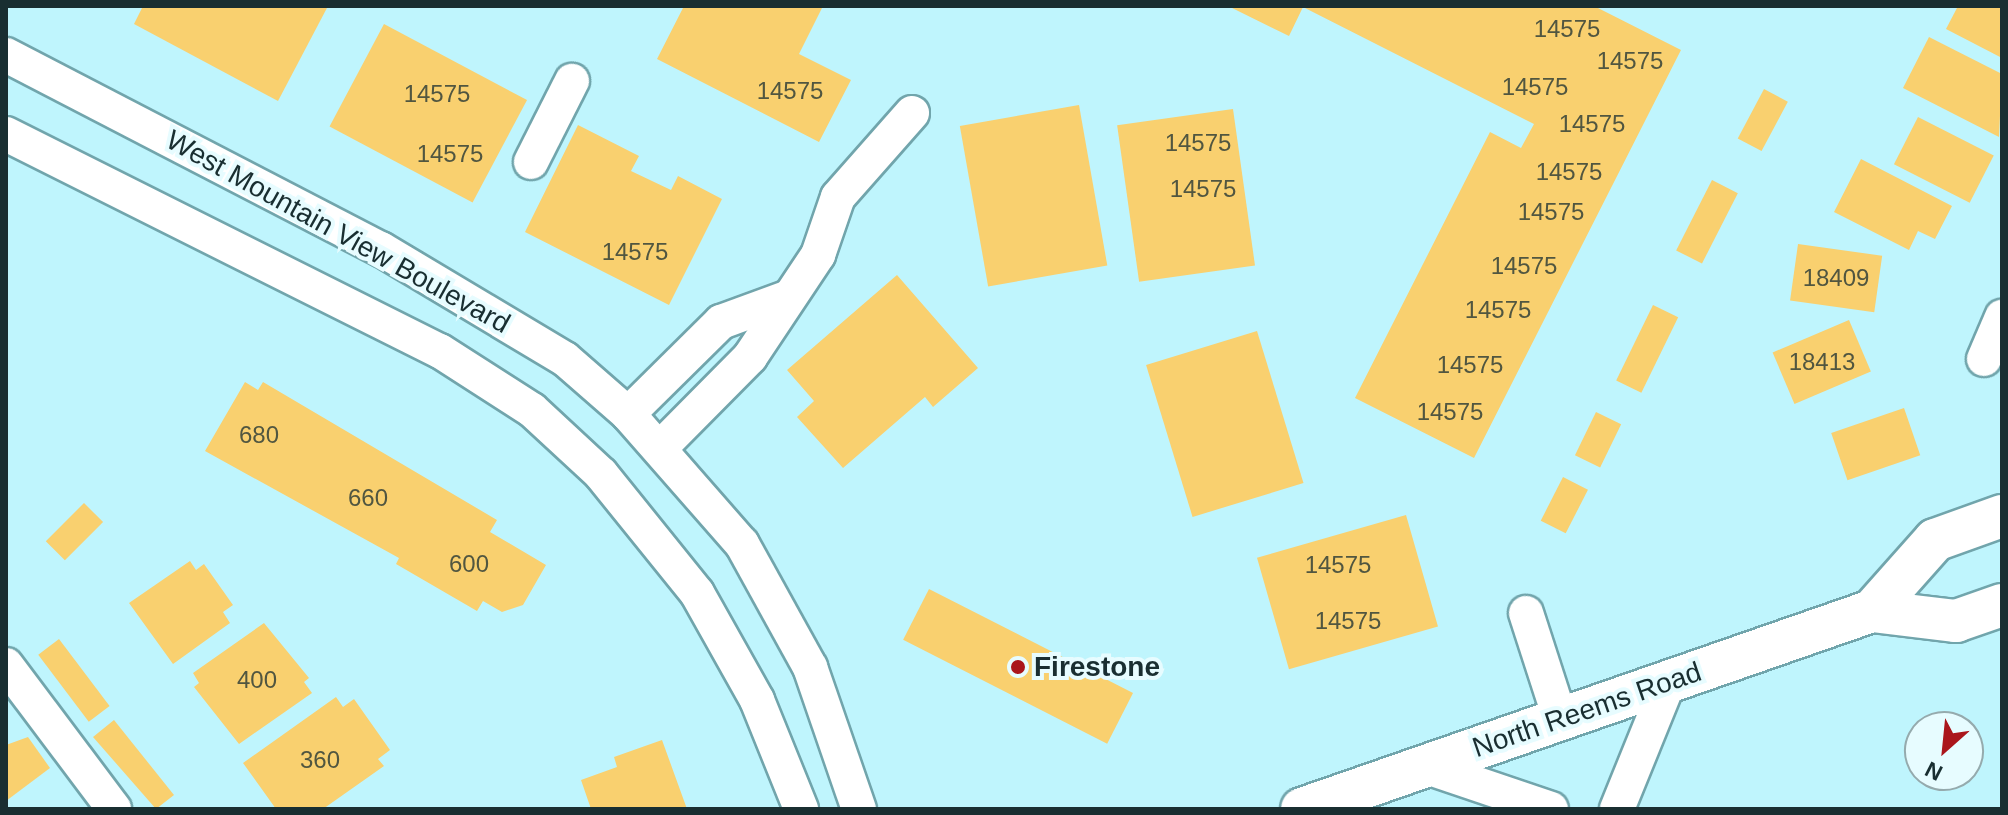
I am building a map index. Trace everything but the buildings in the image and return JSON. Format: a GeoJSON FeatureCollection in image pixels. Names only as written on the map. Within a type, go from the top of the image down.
{"type":"FeatureCollection","features":[{"type":"Feature","properties":{"kind":"main road","name":"North Reems Road"},"geometry":{"type":"LineString","coordinates":[[1872,611],[1935,540],[2002,516]]}},
{"type":"Feature","properties":{"kind":"main road","name":"North Reems Road"},"geometry":{"type":"LineString","coordinates":[[1302,809],[1872,611],[1956,621],[2002,605]]}},
{"type":"Feature","properties":{"kind":"street","name":"West Mountain View Boulevard"},"geometry":{"type":"LineString","coordinates":[[6,55],[381,249],[565,359],[628,414],[661,447],[742,544],[793,635],[859,809]]}},
{"type":"Feature","properties":{"kind":"street"},"geometry":{"type":"LineString","coordinates":[[531,162],[572,81]]}},
{"type":"Feature","properties":{"kind":"street"},"geometry":{"type":"LineString","coordinates":[[661,447],[750,357],[818,255],[838,197],[912,113]]}},
{"type":"Feature","properties":{"kind":"street","name":"West Mountain View Boulevard"},"geometry":{"type":"LineString","coordinates":[[6,134],[440,351],[532,410],[601,474],[697,593],[757,700],[801,809]]}},
{"type":"Feature","properties":{"kind":"street"},"geometry":{"type":"LineString","coordinates":[[628,414],[721,322],[789,297]]}},
{"type":"Feature","properties":{"kind":"street"},"geometry":{"type":"LineString","coordinates":[[1984,359],[2002,317]]}},
{"type":"Feature","properties":{"kind":"street"},"geometry":{"type":"LineString","coordinates":[[1526,613],[1560,718]]}},
{"type":"Feature","properties":{"kind":"street"},"geometry":{"type":"LineString","coordinates":[[6,665],[114,809]]}},
{"type":"Feature","properties":{"kind":"street"},"geometry":{"type":"LineString","coordinates":[[1617,809],[1669,681]]}},
{"type":"Feature","properties":{"kind":"street"},"geometry":{"type":"LineString","coordinates":[[1424,766],[1551,809]]}},
{"type":"Feature","properties":{"kind":"place","name":"Firestone"},"geometry":{"type":"Point","coordinates":[1018,667]}}]}
